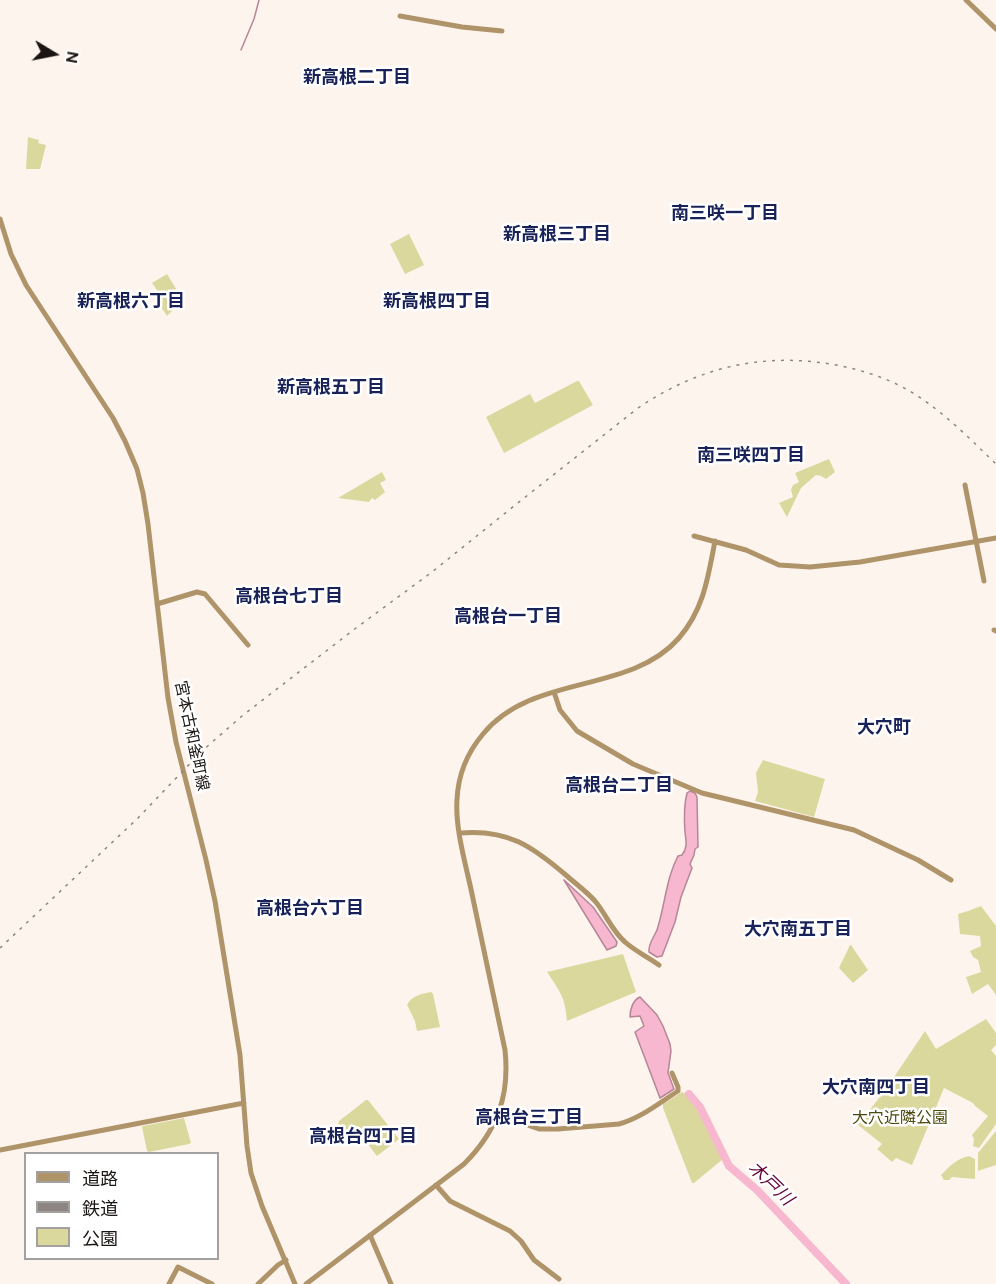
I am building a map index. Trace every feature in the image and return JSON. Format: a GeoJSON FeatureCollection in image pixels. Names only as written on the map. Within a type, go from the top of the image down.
{"type":"FeatureCollection","features":[{"type":"Feature","properties":{"kind":"street"},"geometry":{"type":"LineString","coordinates":[[966,0],[996,29]]}},
{"type":"Feature","properties":{"kind":"street"},"geometry":{"type":"LineString","coordinates":[[400,16],[462,27],[502,31]]}},
{"type":"Feature","properties":{"kind":"street","name":"宮本古和釜町線"},"geometry":{"type":"LineString","coordinates":[[0,219],[11,254],[26,285],[113,418],[139,474],[145,504],[172,725],[215,901],[240,1054],[251,1173],[262,1206],[296,1284]]}},
{"type":"Feature","properties":{"kind":"street"},"geometry":{"type":"LineString","coordinates":[[965,485],[984,581]]}},
{"type":"Feature","properties":{"kind":"street"},"geometry":{"type":"LineString","coordinates":[[694,536],[746,550],[775,564],[810,567],[836,566],[996,538]]}},
{"type":"Feature","properties":{"kind":"street"},"geometry":{"type":"LineString","coordinates":[[306,1284],[464,1164],[479,1148],[493,1127],[503,1102],[507,1064],[505,1050],[460,834],[457,807],[459,784],[466,760],[474,744],[504,714],[521,704],[631,670],[649,662],[672,645],[692,620],[703,598],[715,541]]}},
{"type":"Feature","properties":{"kind":"street"},"geometry":{"type":"LineString","coordinates":[[157,604],[201,592],[213,602],[248,645]]}},
{"type":"Feature","properties":{"kind":"street"},"geometry":{"type":"LineString","coordinates":[[554,692],[561,710],[577,731],[633,764],[702,793],[854,830],[918,860],[951,880]]}},
{"type":"Feature","properties":{"kind":"street"},"geometry":{"type":"LineString","coordinates":[[460,834],[491,833],[534,849],[593,899],[619,937],[659,965]]}},
{"type":"Feature","properties":{"kind":"street"},"geometry":{"type":"LineString","coordinates":[[498,1115],[533,1128],[547,1130],[628,1122],[678,1090],[672,1073]]}},
{"type":"Feature","properties":{"kind":"street"},"geometry":{"type":"LineString","coordinates":[[0,1150],[244,1103]]}},
{"type":"Feature","properties":{"kind":"street"},"geometry":{"type":"LineString","coordinates":[[436,1185],[450,1201],[510,1231],[534,1260],[560,1279]]}},
{"type":"Feature","properties":{"kind":"street"},"geometry":{"type":"LineString","coordinates":[[370,1235],[391,1284]]}},
{"type":"Feature","properties":{"kind":"street"},"geometry":{"type":"LineString","coordinates":[[258,1284],[286,1260]]}},
{"type":"Feature","properties":{"kind":"street"},"geometry":{"type":"LineString","coordinates":[[169,1284],[178,1267],[212,1284]]}},
{"type":"Feature","properties":{"kind":"green space"},"geometry":{"type":"Polygon","coordinates":[[[28,137],[46,145],[40,169],[26,169],[28,137]]]}},
{"type":"Feature","properties":{"kind":"green space"},"geometry":{"type":"Polygon","coordinates":[[[409,234],[424,265],[405,274],[390,244],[409,234]]]}},
{"type":"Feature","properties":{"kind":"green space"},"geometry":{"type":"Polygon","coordinates":[[[167,274],[183,300],[167,316],[152,293],[157,290],[152,283],[167,274]]]}},
{"type":"Feature","properties":{"kind":"green space"},"geometry":{"type":"Polygon","coordinates":[[[577,381],[593,405],[504,453],[486,417],[530,394],[535,403],[577,381]]]}},
{"type":"Feature","properties":{"kind":"green space"},"geometry":{"type":"Polygon","coordinates":[[[829,459],[835,472],[826,479],[816,475],[801,488],[787,517],[779,503],[793,497],[791,490],[793,485],[799,482],[795,473],[829,459]]]}},
{"type":"Feature","properties":{"kind":"green space"},"geometry":{"type":"Polygon","coordinates":[[[382,472],[386,480],[380,483],[385,492],[375,500],[372,498],[369,502],[338,498],[382,472]]]}},
{"type":"Feature","properties":{"kind":"green space"},"geometry":{"type":"Polygon","coordinates":[[[763,760],[825,779],[814,817],[755,801],[758,792],[756,773],[763,760]]]}},
{"type":"Feature","properties":{"kind":"green space"},"geometry":{"type":"Polygon","coordinates":[[[981,906],[996,926],[996,995],[988,984],[972,994],[966,977],[981,972],[978,960],[970,951],[981,946],[980,936],[960,934],[958,914],[981,906]]]}},
{"type":"Feature","properties":{"kind":"green space"},"geometry":{"type":"Polygon","coordinates":[[[850,945],[868,970],[853,983],[839,968],[850,945]]]}},
{"type":"Feature","properties":{"kind":"green space"},"geometry":{"type":"Polygon","coordinates":[[[623,954],[636,992],[567,1021],[561,995],[547,972],[623,954]]]}},
{"type":"Feature","properties":{"kind":"green space"},"geometry":{"type":"Polygon","coordinates":[[[431,992],[440,1027],[417,1031],[407,1005],[414,997],[431,992]]]}},
{"type":"Feature","properties":{"kind":"green space","name":"大穴近隣公園"},"geometry":{"type":"Polygon","coordinates":[[[986,1019],[996,1033],[996,1045],[991,1050],[996,1056],[996,1124],[979,1148],[973,1146],[972,1135],[988,1116],[973,1103],[944,1088],[912,1165],[896,1158],[892,1162],[877,1149],[882,1144],[858,1125],[886,1089],[925,1031],[936,1049],[986,1019]]]}},
{"type":"Feature","properties":{"kind":"green space"},"geometry":{"type":"Polygon","coordinates":[[[682,1092],[689,1096],[701,1112],[723,1159],[694,1183],[692,1183],[663,1108],[663,1104],[682,1092]]]}},
{"type":"Feature","properties":{"kind":"green space"},"geometry":{"type":"Polygon","coordinates":[[[366,1100],[399,1139],[377,1156],[357,1133],[337,1128],[339,1121],[366,1100]]]}},
{"type":"Feature","properties":{"kind":"green space"},"geometry":{"type":"Polygon","coordinates":[[[184,1118],[191,1143],[147,1151],[143,1126],[184,1118]]]}},
{"type":"Feature","properties":{"kind":"green space"},"geometry":{"type":"Polygon","coordinates":[[[996,1131],[996,1165],[978,1171],[978,1153],[996,1131]]]}},
{"type":"Feature","properties":{"kind":"green space"},"geometry":{"type":"Polygon","coordinates":[[[969,1156],[975,1159],[975,1179],[952,1177],[944,1180],[941,1175],[947,1169],[957,1161],[969,1156]]]}},
{"type":"Feature","properties":{"kind":"shaded area"},"geometry":{"type":"Polygon","coordinates":[[[690,791],[697,797],[698,847],[695,849],[690,864],[692,868],[675,922],[662,956],[657,957],[649,952],[649,946],[657,930],[674,865],[678,856],[682,855],[685,849],[685,807],[687,793],[690,791]]]}},
{"type":"Feature","properties":{"kind":"shaded area"},"geometry":{"type":"Polygon","coordinates":[[[564,880],[593,907],[617,942],[616,946],[607,950],[564,880]]]}},
{"type":"Feature","properties":{"kind":"shaded area"},"geometry":{"type":"Polygon","coordinates":[[[640,997],[657,1015],[670,1044],[668,1073],[674,1089],[660,1098],[635,1032],[644,1026],[640,1016],[630,1017],[632,1005],[640,997]]]}},
{"type":"Feature","properties":{"kind":"waterway"},"geometry":{"type":"LineString","coordinates":[[241,50],[259,0]]}},
{"type":"Feature","properties":{"kind":"waterway","name":"木戸川"},"geometry":{"type":"LineString","coordinates":[[689,1094],[700,1107],[729,1166],[757,1190],[846,1284]]}},
{"type":"Feature","properties":{"kind":"railway"},"geometry":{"type":"LineString","coordinates":[[0,948],[137,819],[202,751],[242,716],[432,572],[638,408],[685,382],[710,372],[735,366],[787,360],[860,370],[896,384],[925,401],[996,464]]}},
{"type":"Feature","properties":{"kind":"district","name":"新高根二丁目"},"geometry":{"type":"Point","coordinates":[357,78]}},
{"type":"Feature","properties":{"kind":"district","name":"南三咲一丁目"},"geometry":{"type":"Point","coordinates":[725,214]}},
{"type":"Feature","properties":{"kind":"district","name":"新高根三丁目"},"geometry":{"type":"Point","coordinates":[557,235]}},
{"type":"Feature","properties":{"kind":"district","name":"新高根六丁目"},"geometry":{"type":"Point","coordinates":[131,302]}},
{"type":"Feature","properties":{"kind":"district","name":"新高根四丁目"},"geometry":{"type":"Point","coordinates":[437,302]}},
{"type":"Feature","properties":{"kind":"district","name":"新高根五丁目"},"geometry":{"type":"Point","coordinates":[331,388]}},
{"type":"Feature","properties":{"kind":"district","name":"南三咲四丁目"},"geometry":{"type":"Point","coordinates":[751,456]}},
{"type":"Feature","properties":{"kind":"district","name":"高根台七丁目"},"geometry":{"type":"Point","coordinates":[289,597]}},
{"type":"Feature","properties":{"kind":"district","name":"高根台一丁目"},"geometry":{"type":"Point","coordinates":[508,617]}},
{"type":"Feature","properties":{"kind":"district","name":"大穴町"},"geometry":{"type":"Point","coordinates":[884,728]}},
{"type":"Feature","properties":{"kind":"district","name":"高根台二丁目"},"geometry":{"type":"Point","coordinates":[619,786]}},
{"type":"Feature","properties":{"kind":"district","name":"高根台六丁目"},"geometry":{"type":"Point","coordinates":[310,909]}},
{"type":"Feature","properties":{"kind":"district","name":"大穴南五丁目"},"geometry":{"type":"Point","coordinates":[798,930]}},
{"type":"Feature","properties":{"kind":"district","name":"大穴南四丁目"},"geometry":{"type":"Point","coordinates":[876,1088]}},
{"type":"Feature","properties":{"kind":"district","name":"高根台三丁目"},"geometry":{"type":"Point","coordinates":[529,1118]}},
{"type":"Feature","properties":{"kind":"district","name":"高根台四丁目"},"geometry":{"type":"Point","coordinates":[363,1137]}}]}
